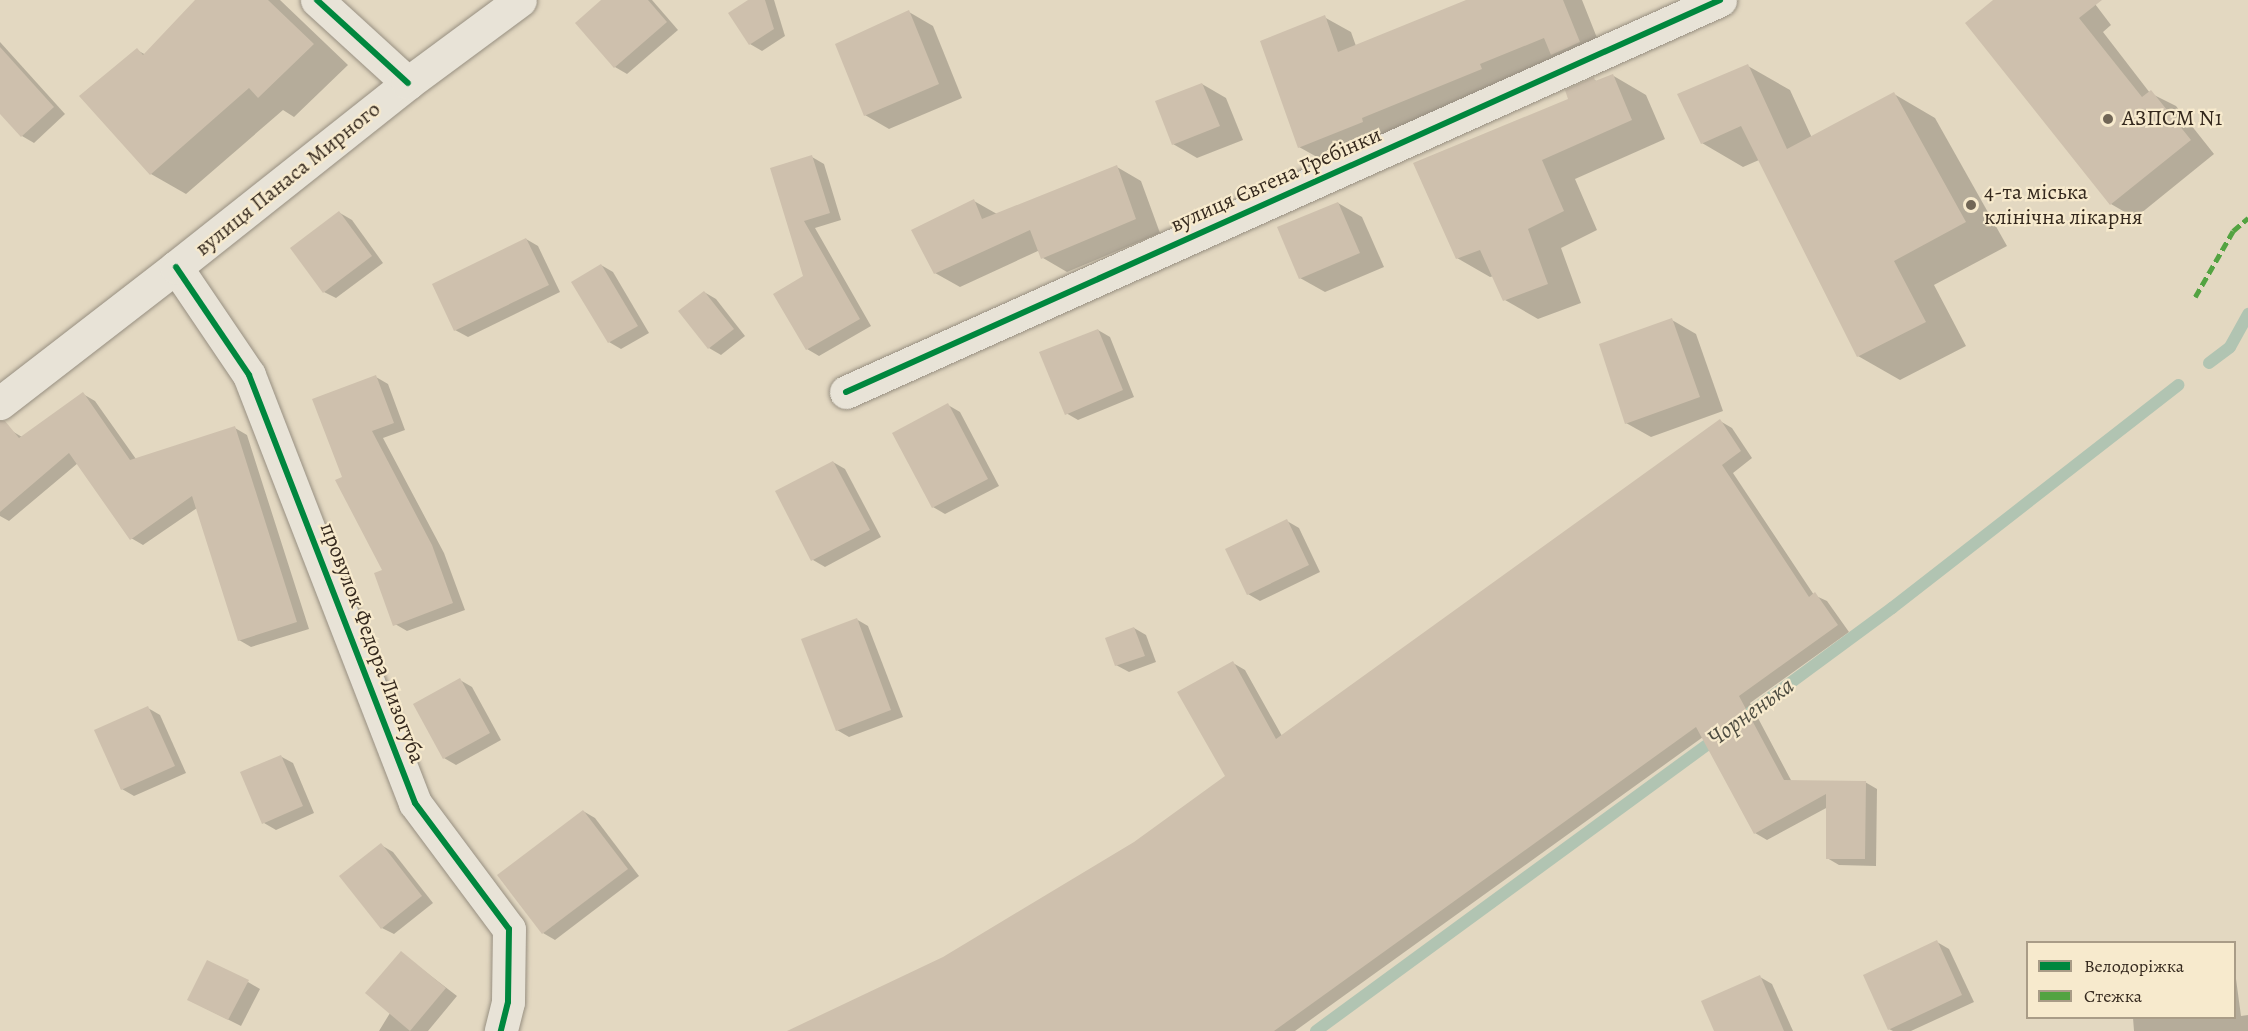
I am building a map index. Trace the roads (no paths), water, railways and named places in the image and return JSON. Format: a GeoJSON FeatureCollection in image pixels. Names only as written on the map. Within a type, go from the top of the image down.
{"type":"FeatureCollection","features":[{"type":"Feature","properties":{"kind":"street"},"geometry":{"type":"LineString","coordinates":[[317,0],[408,83]]}},
{"type":"Feature","properties":{"kind":"street","name":"вулиця Панаса Мирного"},"geometry":{"type":"LineString","coordinates":[[0,403],[177,267],[408,83],[520,0]]}},
{"type":"Feature","properties":{"kind":"street","name":"вулиця Євгена Гребінки"},"geometry":{"type":"LineString","coordinates":[[846,392],[1720,0]]}},
{"type":"Feature","properties":{"kind":"street","name":"провулок Федора Лизогуба"},"geometry":{"type":"LineString","coordinates":[[177,267],[249,375],[415,803],[509,929],[508,1002],[501,1031]]}},
{"type":"Feature","properties":{"kind":"waterway","name":"Чорненька"},"geometry":{"type":"LineString","coordinates":[[2209,363],[2230,347],[2248,314]]}},
{"type":"Feature","properties":{"kind":"waterway","name":"Чорненька"},"geometry":{"type":"LineString","coordinates":[[1736,723],[1892,608],[2178,385]]}},
{"type":"Feature","properties":{"kind":"waterway","name":"Чорненька"},"geometry":{"type":"LineString","coordinates":[[1316,1031],[1717,737]]}},
{"type":"Feature","properties":{"kind":"place","name":"АЗПСМ N1"},"geometry":{"type":"Point","coordinates":[2108,119]}},
{"type":"Feature","properties":{"kind":"place","name":"4-та міська клінічна лікарня"},"geometry":{"type":"Point","coordinates":[1971,205]}}]}
